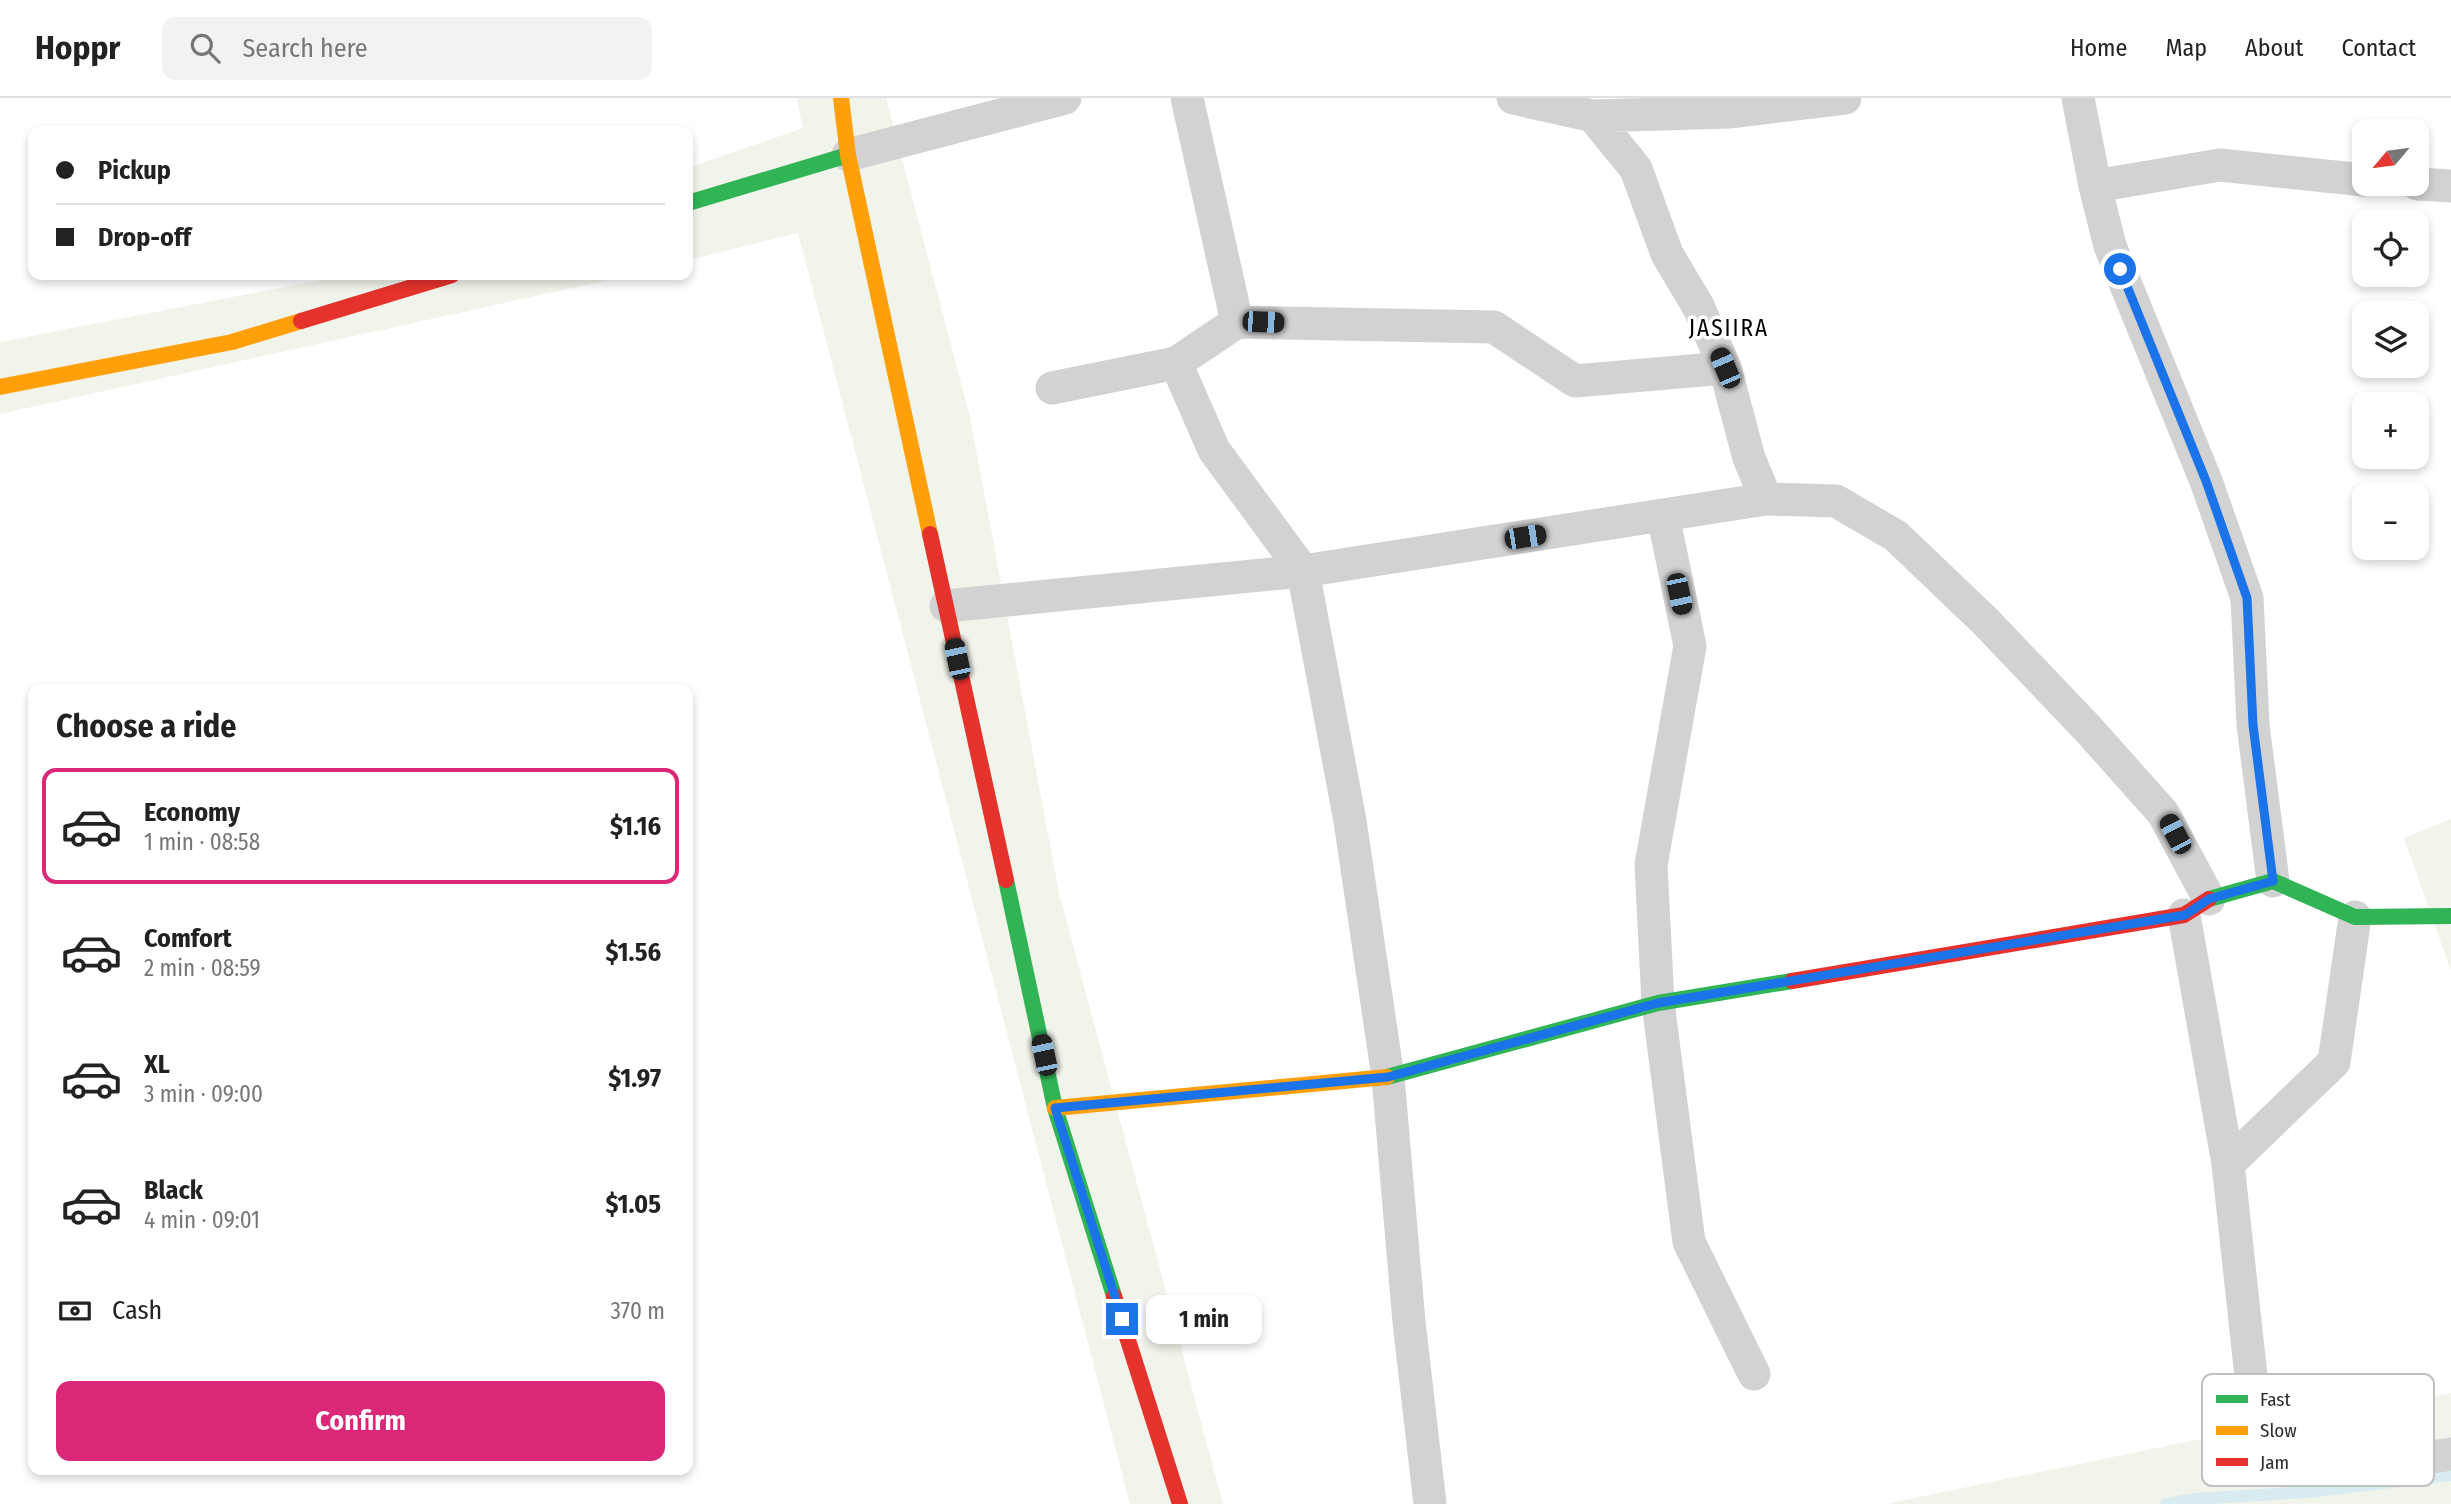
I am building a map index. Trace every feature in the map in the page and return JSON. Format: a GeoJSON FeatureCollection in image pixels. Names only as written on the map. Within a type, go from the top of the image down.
{"type":"FeatureCollection","features":[{"type":"Feature","properties":{"kind":"street"},"geometry":{"type":"LineString","coordinates":[[841,98],[848,155],[1055,1108],[1180,1504]]}},
{"type":"Feature","properties":{"kind":"street"},"geometry":{"type":"LineString","coordinates":[[693,202],[848,155],[1065,98]]}},
{"type":"Feature","properties":{"kind":"street"},"geometry":{"type":"LineString","coordinates":[[1187,98],[1237,322]]}},
{"type":"Feature","properties":{"kind":"street"},"geometry":{"type":"LineString","coordinates":[[1513,98],[1593,116],[1634,106],[1729,112],[1845,98]]}},
{"type":"Feature","properties":{"kind":"street"},"geometry":{"type":"LineString","coordinates":[[2078,98],[2110,246],[2206,481],[2247,598],[2253,725],[2273,881]]}},
{"type":"Feature","properties":{"kind":"street"},"geometry":{"type":"LineString","coordinates":[[1593,116],[1636,169],[1667,254],[1698,306],[1725,368],[1749,458],[1766,499]]}},
{"type":"Feature","properties":{"kind":"street"},"geometry":{"type":"LineString","coordinates":[[2095,186],[2220,165],[2352,179]]}},
{"type":"Feature","properties":{"kind":"street"},"geometry":{"type":"LineString","coordinates":[[2429,185],[2451,186]]}},
{"type":"Feature","properties":{"kind":"street"},"geometry":{"type":"LineString","coordinates":[[0,387],[232,342],[437,280]]}},
{"type":"Feature","properties":{"kind":"street"},"geometry":{"type":"LineString","coordinates":[[1052,388],[1177,363],[1237,322],[1494,327],[1575,381],[1725,368]]}},
{"type":"Feature","properties":{"kind":"street"},"geometry":{"type":"LineString","coordinates":[[1177,363],[1214,450],[1303,571],[1350,821],[1388,1077],[1409,1322],[1430,1504]]}},
{"type":"Feature","properties":{"kind":"street"},"geometry":{"type":"LineString","coordinates":[[946,606],[1303,571],[1766,499],[1836,501],[1896,536],[1986,622],[2089,730],[2163,813],[2197,907],[2251,1374]]}},
{"type":"Feature","properties":{"kind":"street"},"geometry":{"type":"LineString","coordinates":[[1663,515],[1690,646],[1651,865],[1658,1003],[1689,1242],[1754,1374]]}},
{"type":"Feature","properties":{"kind":"street"},"geometry":{"type":"LineString","coordinates":[[1055,1108],[1388,1077],[1658,1003],[2197,907],[2273,881],[2355,917],[2451,916]]}},
{"type":"Feature","properties":{"kind":"street"},"geometry":{"type":"LineString","coordinates":[[2228,1164],[2334,1062],[2355,917]]}},
{"type":"Feature","properties":{"kind":"shaded area"},"geometry":{"type":"Polygon","coordinates":[[[797,98],[886,98],[970,417],[1059,893],[1223,1504],[1130,1504],[798,233],[693,259],[693,166],[803,128],[797,98]]]}},
{"type":"Feature","properties":{"kind":"shaded area"},"geometry":{"type":"Polygon","coordinates":[[[321,280],[608,280],[0,414],[0,342],[321,280]]]}},
{"type":"Feature","properties":{"kind":"shaded area"},"geometry":{"type":"Polygon","coordinates":[[[2451,819],[2451,971],[2404,838],[2451,819]]]}},
{"type":"Feature","properties":{"kind":"shaded area"},"geometry":{"type":"Polygon","coordinates":[[[2451,1393],[2451,1504],[1885,1504],[2202,1439],[2202,1486],[2434,1486],[2434,1396],[2451,1393]]]}},
{"type":"Feature","properties":{"kind":"waterway"},"geometry":{"type":"LineString","coordinates":[[2434,1477],[2451,1475]]}},
{"type":"Feature","properties":{"kind":"waterway"},"geometry":{"type":"LineString","coordinates":[[2166,1504],[2195,1499],[2358,1486]]}},
{"type":"Feature","properties":{"kind":"traffic: fast"},"geometry":{"type":"LineString","coordinates":[[693,202],[848,155]]}},
{"type":"Feature","properties":{"kind":"traffic: fast"},"geometry":{"type":"LineString","coordinates":[[1006,880],[1055,1108],[1114,1296]]}},
{"type":"Feature","properties":{"kind":"traffic: fast"},"geometry":{"type":"LineString","coordinates":[[2209,899],[2273,881],[2355,917],[2451,916]]}},
{"type":"Feature","properties":{"kind":"traffic: fast"},"geometry":{"type":"LineString","coordinates":[[1387,1077],[1658,1003],[1792,981]]}},
{"type":"Feature","properties":{"kind":"traffic: slow"},"geometry":{"type":"LineString","coordinates":[[841,98],[848,155],[930,534]]}},
{"type":"Feature","properties":{"kind":"traffic: slow"},"geometry":{"type":"LineString","coordinates":[[0,387],[232,342],[301,321]]}},
{"type":"Feature","properties":{"kind":"traffic: slow"},"geometry":{"type":"LineString","coordinates":[[1055,1108],[1387,1077]]}},
{"type":"Feature","properties":{"kind":"traffic: jam"},"geometry":{"type":"LineString","coordinates":[[301,321],[436,280]]}},
{"type":"Feature","properties":{"kind":"traffic: jam"},"geometry":{"type":"LineString","coordinates":[[930,534],[1006,880]]}},
{"type":"Feature","properties":{"kind":"traffic: jam"},"geometry":{"type":"LineString","coordinates":[[1792,981],[2184,915],[2209,899]]}},
{"type":"Feature","properties":{"kind":"traffic: jam"},"geometry":{"type":"LineString","coordinates":[[1114,1296],[1180,1504]]}},
{"type":"Feature","properties":{"kind":"district","name":"JASIIRA"},"geometry":{"type":"Point","coordinates":[1729,328]}},
{"type":"Feature","properties":{"kind":"route"},"geometry":{"type":"LineString","coordinates":[[1122,1319],[1055,1108],[1388,1077],[1658,1003],[2185,915],[2209,899],[2273,881],[2253,725],[2247,598],[2206,481],[2120,269]]}}]}
